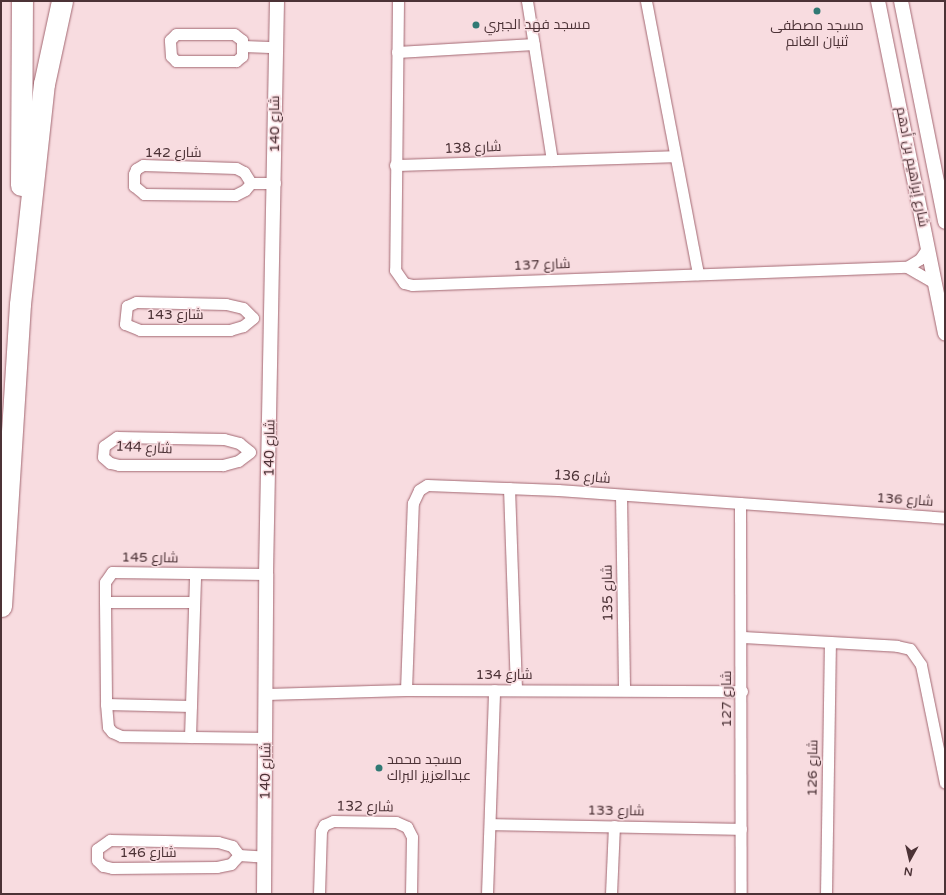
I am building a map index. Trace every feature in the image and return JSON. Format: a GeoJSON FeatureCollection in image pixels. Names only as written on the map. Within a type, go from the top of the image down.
{"type":"FeatureCollection","features":[{"type":"Feature","properties":{"kind":"highway"},"geometry":{"type":"LineString","coordinates":[[20,304],[22,1]]}},
{"type":"Feature","properties":{"kind":"highway"},"geometry":{"type":"LineString","coordinates":[[1,606],[20,304],[44,84],[62,1]]}},
{"type":"Feature","properties":{"kind":"street","name":"شارع 140"},"geometry":{"type":"LineString","coordinates":[[264,894],[266,574],[273,316],[277,1]]}},
{"type":"Feature","properties":{"kind":"street"},"geometry":{"type":"LineString","coordinates":[[394,165],[398,1]]}},
{"type":"Feature","properties":{"kind":"street"},"geometry":{"type":"LineString","coordinates":[[527,1],[552,160]]}},
{"type":"Feature","properties":{"kind":"street"},"geometry":{"type":"LineString","coordinates":[[646,1],[698,274]]}},
{"type":"Feature","properties":{"kind":"street","name":"شارع إبراهيم بن أدهم"},"geometry":{"type":"LineString","coordinates":[[878,1],[945,333]]}},
{"type":"Feature","properties":{"kind":"street","name":"شارع إبراهيم بن أدهم"},"geometry":{"type":"LineString","coordinates":[[901,1],[945,222]]}},
{"type":"Feature","properties":{"kind":"street"},"geometry":{"type":"LineString","coordinates":[[176,34],[234,34],[242,40],[243,46],[242,56],[236,61],[176,61],[171,56],[170,40],[176,34]]}},
{"type":"Feature","properties":{"kind":"street"},"geometry":{"type":"LineString","coordinates":[[397,52],[534,44]]}},
{"type":"Feature","properties":{"kind":"street"},"geometry":{"type":"LineString","coordinates":[[243,46],[276,47]]}},
{"type":"Feature","properties":{"kind":"street","name":"شارع 138"},"geometry":{"type":"LineString","coordinates":[[394,165],[676,156]]}},
{"type":"Feature","properties":{"kind":"street","name":"شارع 142"},"geometry":{"type":"LineString","coordinates":[[143,165],[236,168],[244,172],[251,183],[245,190],[235,195],[144,194],[134,186],[134,174],[136,169],[143,165]]}},
{"type":"Feature","properties":{"kind":"street","name":"شارع 137"},"geometry":{"type":"LineString","coordinates":[[394,165],[395,270],[399,279],[412,285],[907,267]]}},
{"type":"Feature","properties":{"kind":"street"},"geometry":{"type":"LineString","coordinates":[[251,183],[275,183]]}},
{"type":"Feature","properties":{"kind":"street"},"geometry":{"type":"LineString","coordinates":[[928,246],[920,259],[907,267],[935,283]]}},
{"type":"Feature","properties":{"kind":"street","name":"شارع 143"},"geometry":{"type":"LineString","coordinates":[[253,318],[243,308],[226,304],[136,302],[127,306],[125,312],[125,324],[140,330],[230,330],[243,326],[253,318],[273,316]]}},
{"type":"Feature","properties":{"kind":"street","name":"شارع 144"},"geometry":{"type":"LineString","coordinates":[[117,437],[224,439],[239,443],[250,452],[238,461],[223,464],[119,465],[110,463],[103,457],[104,446],[117,437]]}},
{"type":"Feature","properties":{"kind":"street"},"geometry":{"type":"LineString","coordinates":[[250,452],[270,452]]}},
{"type":"Feature","properties":{"kind":"street","name":"شارع 136"},"geometry":{"type":"LineString","coordinates":[[406,690],[413,503],[416,494],[423,487],[432,484],[621,495],[945,518]]}},
{"type":"Feature","properties":{"kind":"street"},"geometry":{"type":"LineString","coordinates":[[509,488],[516,690]]}},
{"type":"Feature","properties":{"kind":"street","name":"شارع 135"},"geometry":{"type":"LineString","coordinates":[[621,495],[624,690]]}},
{"type":"Feature","properties":{"kind":"street","name":"شارع 127"},"geometry":{"type":"LineString","coordinates":[[740,503],[743,637],[741,894]]}},
{"type":"Feature","properties":{"kind":"street","name":"شارع 145"},"geometry":{"type":"LineString","coordinates":[[266,574],[112,572],[105,582],[106,704],[108,727],[112,732],[121,736],[266,738]]}},
{"type":"Feature","properties":{"kind":"street","name":"شارع 145"},"geometry":{"type":"LineString","coordinates":[[190,736],[194,574]]}},
{"type":"Feature","properties":{"kind":"street"},"geometry":{"type":"LineString","coordinates":[[105,602],[194,602]]}},
{"type":"Feature","properties":{"kind":"street"},"geometry":{"type":"LineString","coordinates":[[743,637],[904,647],[915,653],[921,665],[945,783]]}},
{"type":"Feature","properties":{"kind":"street","name":"شارع 126"},"geometry":{"type":"LineString","coordinates":[[826,894],[830,642]]}},
{"type":"Feature","properties":{"kind":"street","name":"شارع 134"},"geometry":{"type":"LineString","coordinates":[[266,694],[406,690],[742,690]]}},
{"type":"Feature","properties":{"kind":"street"},"geometry":{"type":"LineString","coordinates":[[487,894],[494,690]]}},
{"type":"Feature","properties":{"kind":"street"},"geometry":{"type":"LineString","coordinates":[[106,704],[191,706]]}},
{"type":"Feature","properties":{"kind":"street","name":"شارع 132"},"geometry":{"type":"LineString","coordinates":[[319,894],[320,831],[324,825],[333,821],[396,822],[407,827],[412,837],[411,894]]}},
{"type":"Feature","properties":{"kind":"street","name":"شارع 133"},"geometry":{"type":"LineString","coordinates":[[490,824],[741,829]]}},
{"type":"Feature","properties":{"kind":"street"},"geometry":{"type":"LineString","coordinates":[[611,894],[614,826]]}},
{"type":"Feature","properties":{"kind":"street","name":"شارع 146"},"geometry":{"type":"LineString","coordinates":[[110,840],[218,842],[232,846],[239,855],[231,864],[217,868],[112,868],[103,866],[97,860],[97,849],[110,840]]}},
{"type":"Feature","properties":{"kind":"street"},"geometry":{"type":"LineString","coordinates":[[239,855],[265,857]]}},
{"type":"Feature","properties":{"kind":"place","name":"مسجد مصطفى ثنيان الغانم"},"geometry":{"type":"Point","coordinates":[817,11]}},
{"type":"Feature","properties":{"kind":"place","name":"مسجد فهد الجبري"},"geometry":{"type":"Point","coordinates":[476,25]}},
{"type":"Feature","properties":{"kind":"place","name":"مسجد محمد عبدالعزيز البراك"},"geometry":{"type":"Point","coordinates":[379,768]}}]}
